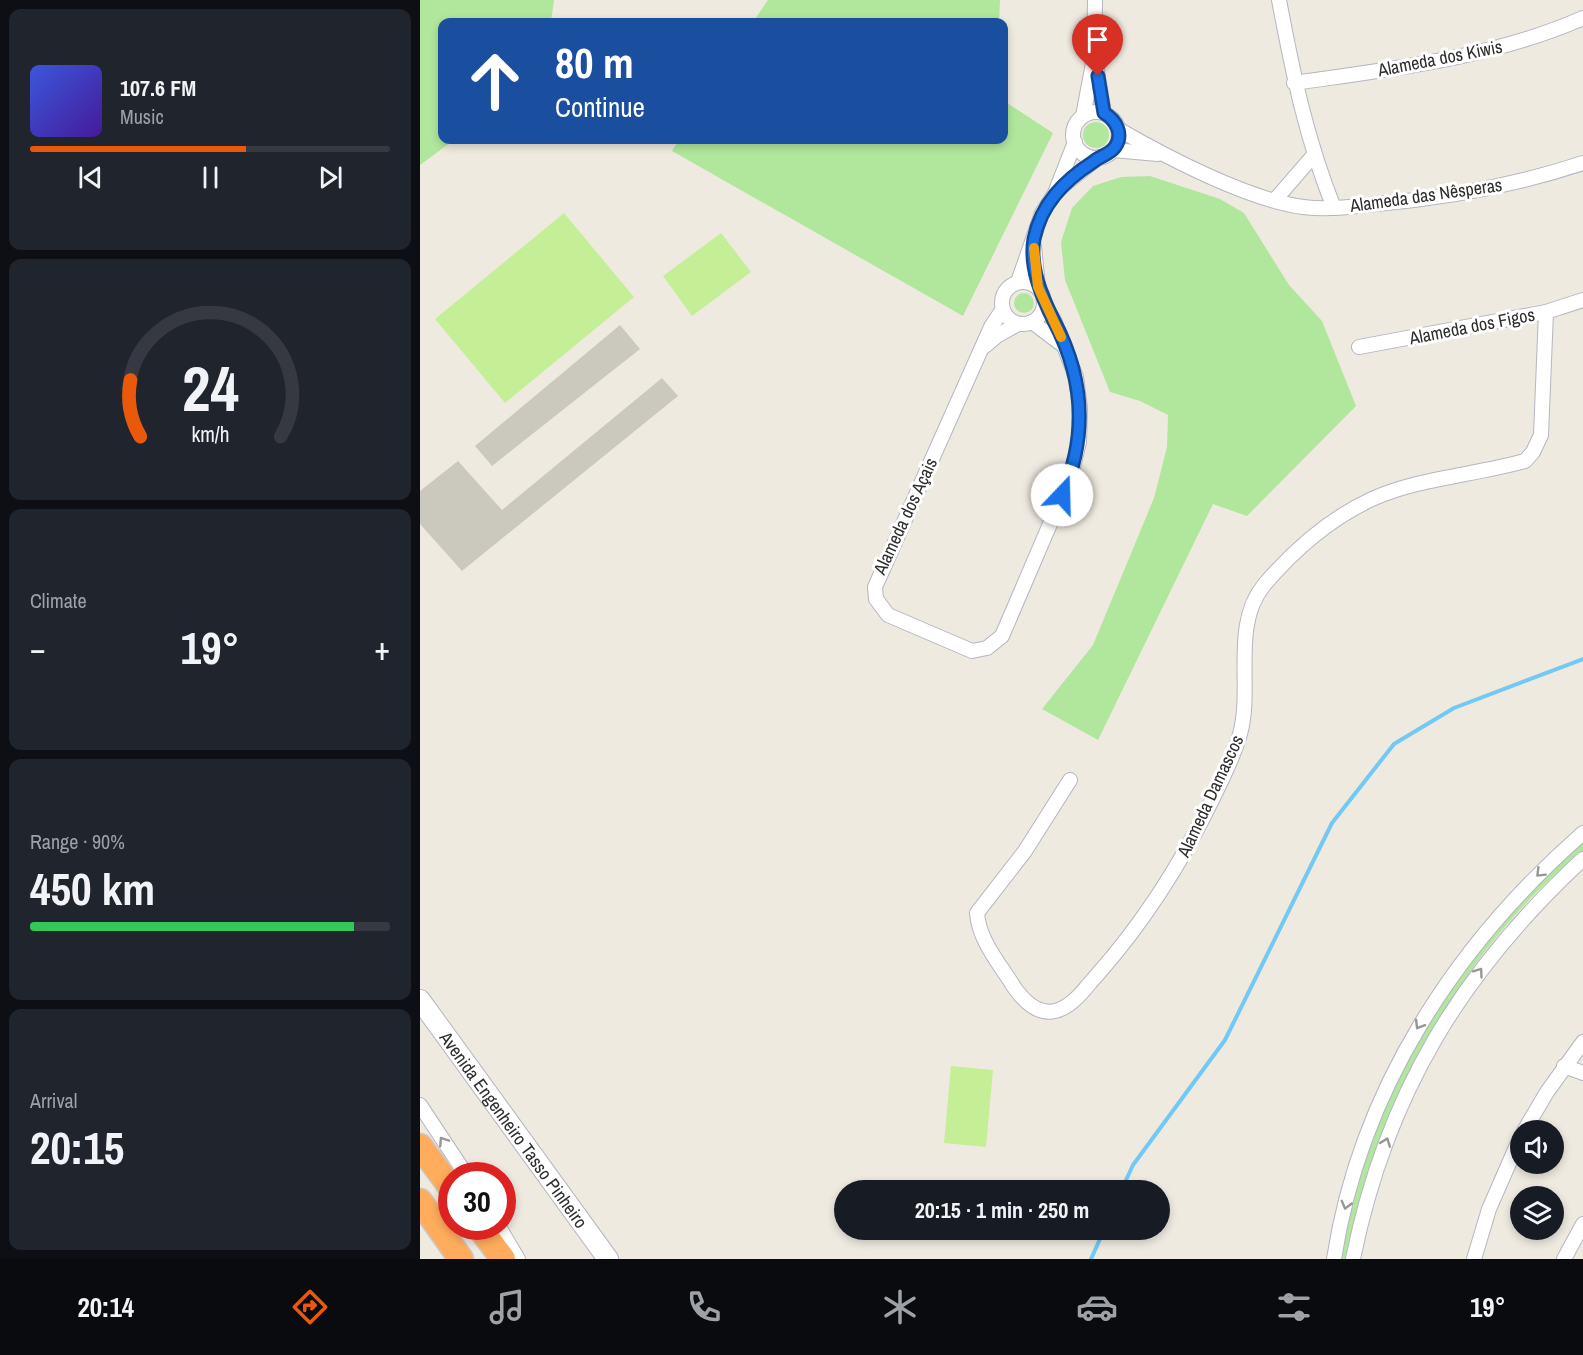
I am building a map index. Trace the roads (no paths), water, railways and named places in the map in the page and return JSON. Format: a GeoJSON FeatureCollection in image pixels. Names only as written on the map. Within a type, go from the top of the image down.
{"type":"FeatureCollection","features":[{"type":"Feature","properties":{"kind":"highway"},"geometry":{"type":"LineString","coordinates":[[420,1146],[438,1170]]}},
{"type":"Feature","properties":{"kind":"highway"},"geometry":{"type":"LineString","coordinates":[[420,1201],[460,1259]]}},
{"type":"Feature","properties":{"kind":"highway"},"geometry":{"type":"LineString","coordinates":[[420,1217],[460,1259]]}},
{"type":"Feature","properties":{"kind":"highway"},"geometry":{"type":"LineString","coordinates":[[489,1240],[503,1259]]}},
{"type":"Feature","properties":{"kind":"main road","name":"Avenida Engenheiro Tasso Pinheiro"},"geometry":{"type":"LineString","coordinates":[[420,999],[608,1259]]}},
{"type":"Feature","properties":{"kind":"street"},"geometry":{"type":"LineString","coordinates":[[1018,282],[1042,213],[1055,193],[1075,142],[1074,128],[1083,116],[1094,58],[1095,0]]}},
{"type":"Feature","properties":{"kind":"street"},"geometry":{"type":"LineString","coordinates":[[1279,0],[1294,83],[1313,156],[1334,208]]}},
{"type":"Feature","properties":{"kind":"street","name":"Alameda dos Kiwis"},"geometry":{"type":"LineString","coordinates":[[1294,83],[1412,66],[1460,56],[1511,44],[1583,18]]}},
{"type":"Feature","properties":{"kind":"street"},"geometry":{"type":"LineString","coordinates":[[1094,58],[1104,113]]}},
{"type":"Feature","properties":{"kind":"street"},"geometry":{"type":"LineString","coordinates":[[1055,193],[1074,174],[1113,150],[1117,144],[1118,129],[1110,117],[1104,113],[1089,113],[1083,116]]}},
{"type":"Feature","properties":{"kind":"street","name":"Alameda das Nêsperas"},"geometry":{"type":"LineString","coordinates":[[1118,129],[1221,180],[1275,200],[1302,207],[1334,208],[1408,202],[1514,183],[1583,163]]}},
{"type":"Feature","properties":{"kind":"street"},"geometry":{"type":"LineString","coordinates":[[1075,142],[1084,154],[1099,157]]}},
{"type":"Feature","properties":{"kind":"street","name":"Alameda das Nêsperas"},"geometry":{"type":"LineString","coordinates":[[1113,150],[1169,156]]}},
{"type":"Feature","properties":{"kind":"street"},"geometry":{"type":"LineString","coordinates":[[1275,200],[1313,156]]}},
{"type":"Feature","properties":{"kind":"street"},"geometry":{"type":"LineString","coordinates":[[1034,241],[1038,287]]}},
{"type":"Feature","properties":{"kind":"street"},"geometry":{"type":"LineString","coordinates":[[1018,282],[1032,283],[1038,287],[1066,347],[1025,323],[1011,321],[1003,309],[1003,295],[1012,285],[1018,282]]}},
{"type":"Feature","properties":{"kind":"street","name":"Alameda dos Figos"},"geometry":{"type":"LineString","coordinates":[[1359,347],[1546,312],[1583,300]]}},
{"type":"Feature","properties":{"kind":"street"},"geometry":{"type":"LineString","coordinates":[[981,350],[998,335],[1043,313],[1045,306]]}},
{"type":"Feature","properties":{"kind":"street"},"geometry":{"type":"LineString","coordinates":[[981,350],[991,327],[1003,309]]}},
{"type":"Feature","properties":{"kind":"street","name":"Alameda Damascos"},"geometry":{"type":"LineString","coordinates":[[1070,780],[1031,842],[977,913],[978,927],[985,942],[1024,1001],[1039,1009],[1052,1012],[1071,1004],[1115,955],[1156,899],[1191,843],[1240,736],[1245,714],[1247,629],[1252,606],[1262,587],[1323,529],[1372,499],[1429,482],[1525,461],[1533,452],[1541,435],[1546,312]]}},
{"type":"Feature","properties":{"kind":"street","name":"Alameda dos Açais"},"geometry":{"type":"LineString","coordinates":[[981,350],[874,587],[876,599],[888,615],[972,651],[987,648],[1002,636],[1071,475],[1079,442],[1080,408],[1076,377],[1066,347]]}},
{"type":"Feature","properties":{"kind":"street"},"geometry":{"type":"LineString","coordinates":[[1334,1259],[1350,1190],[1373,1118],[1417,1028],[1491,923],[1583,833]]}},
{"type":"Feature","properties":{"kind":"street"},"geometry":{"type":"LineString","coordinates":[[1353,1259],[1377,1164],[1407,1090],[1433,1040],[1507,935],[1583,859]]}},
{"type":"Feature","properties":{"kind":"street"},"geometry":{"type":"LineString","coordinates":[[1531,1120],[1564,1066],[1583,1042]]}},
{"type":"Feature","properties":{"kind":"street"},"geometry":{"type":"LineString","coordinates":[[1564,1066],[1583,1073]]}},
{"type":"Feature","properties":{"kind":"street"},"geometry":{"type":"LineString","coordinates":[[420,1105],[458,1162]]}},
{"type":"Feature","properties":{"kind":"street"},"geometry":{"type":"LineString","coordinates":[[1474,1259],[1493,1198],[1510,1160]]}},
{"type":"Feature","properties":{"kind":"street"},"geometry":{"type":"LineString","coordinates":[[1564,1259],[1583,1224]]}},
{"type":"Feature","properties":{"kind":"street"},"geometry":{"type":"LineString","coordinates":[[507,1240],[518,1259]]}},
{"type":"Feature","properties":{"kind":"waterway"},"geometry":{"type":"LineString","coordinates":[[1126,1180],[1133,1165],[1225,1040],[1332,823],[1394,744],[1454,708],[1583,659]]}},
{"type":"Feature","properties":{"kind":"waterway"},"geometry":{"type":"LineString","coordinates":[[1091,1259],[1100,1240]]}}]}
